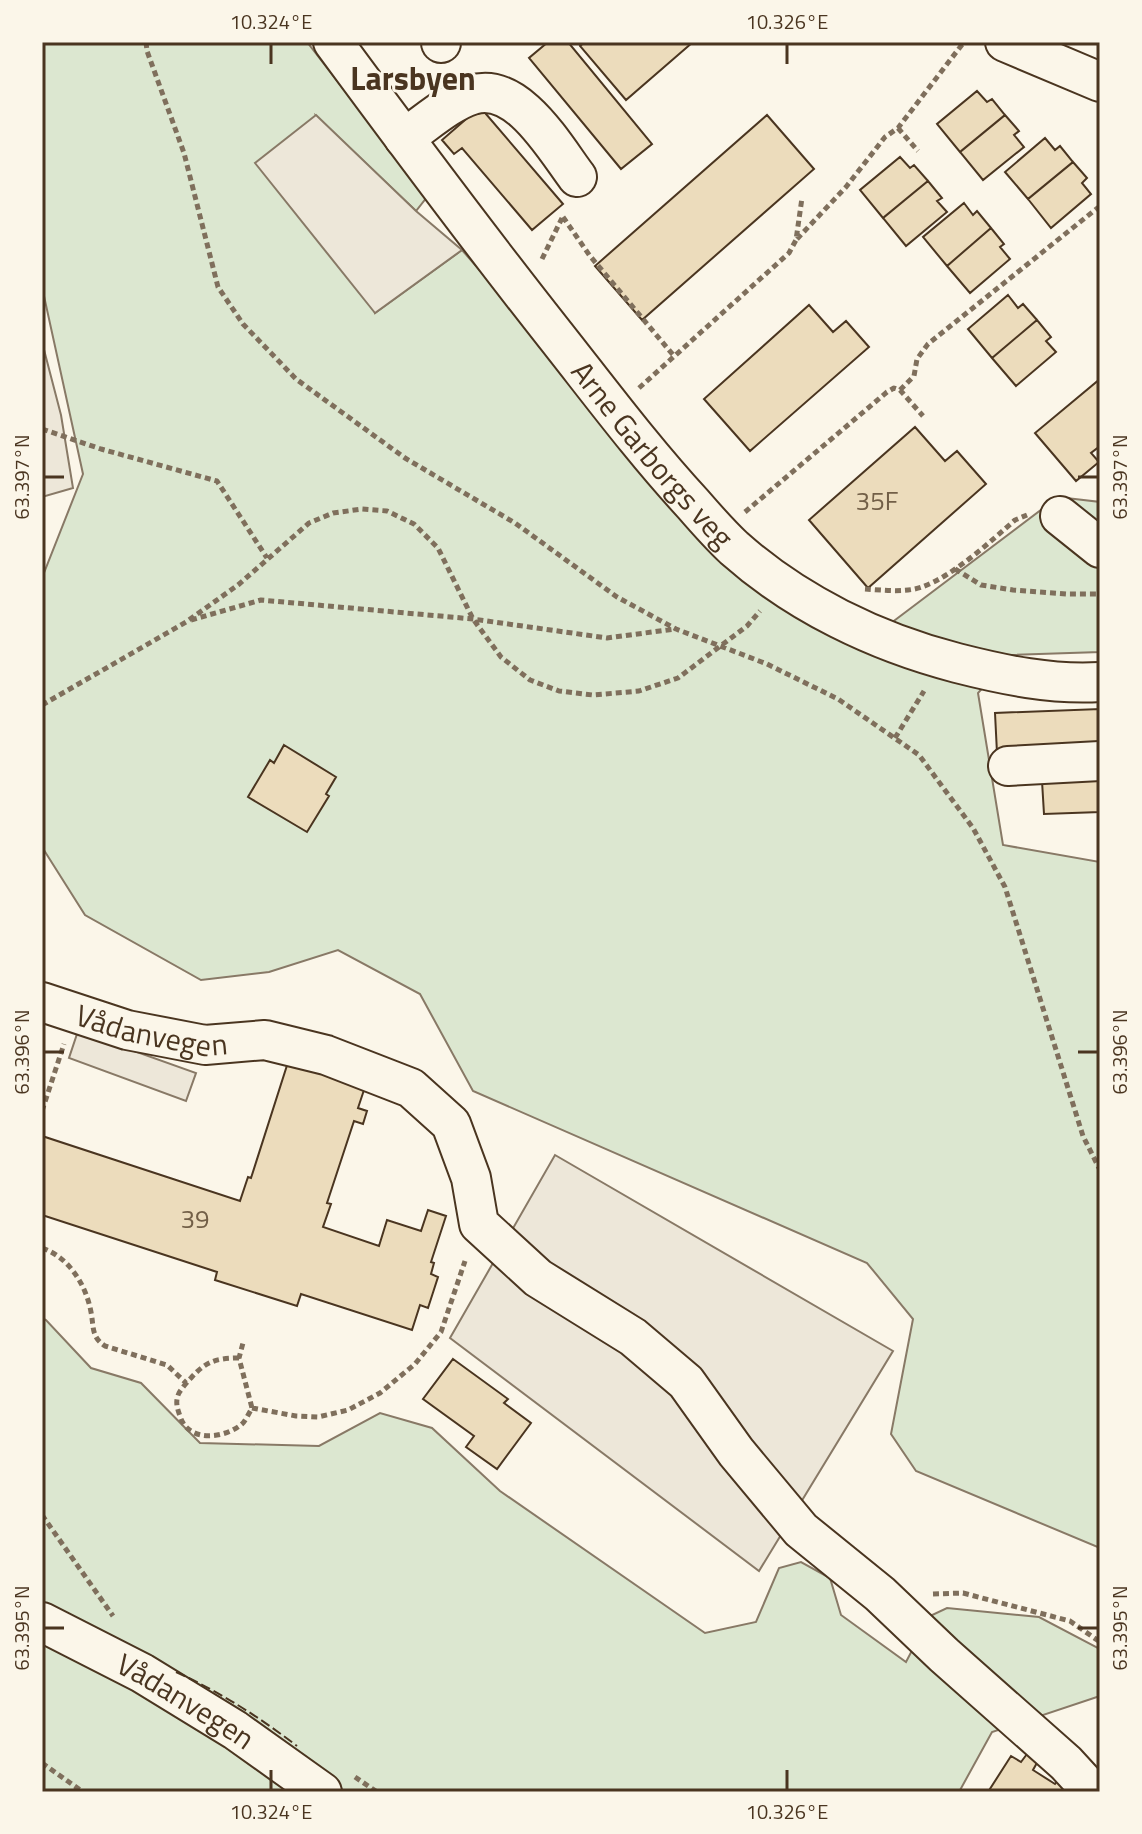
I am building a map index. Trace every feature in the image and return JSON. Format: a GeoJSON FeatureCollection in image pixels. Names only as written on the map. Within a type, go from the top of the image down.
{"type":"FeatureCollection","features":[{"type":"Feature","properties":{"kind":"street","name":"Arne Garborgs veg"},"geometry":{"type":"LineString","coordinates":[[333,42],[614,410],[668,477],[734,548],[816,606],[874,636],[944,660],[999,674],[1048,681],[1100,682]]}},
{"type":"Feature","properties":{"kind":"street"},"geometry":{"type":"LineString","coordinates":[[1005,42],[1100,82]]}},
{"type":"Feature","properties":{"kind":"street"},"geometry":{"type":"LineString","coordinates":[[404,138],[459,101],[475,93],[490,93],[506,97],[527,112],[577,177]]}},
{"type":"Feature","properties":{"kind":"street"},"geometry":{"type":"LineString","coordinates":[[1060,516],[1100,548]]}},
{"type":"Feature","properties":{"kind":"street"},"geometry":{"type":"LineString","coordinates":[[1008,766],[1100,761]]}},
{"type":"Feature","properties":{"kind":"street","name":"Vådanvegen"},"geometry":{"type":"LineString","coordinates":[[58,1007],[127,1030],[205,1045],[265,1040],[326,1055],[411,1088],[451,1124],[471,1178],[479,1224]]}},
{"type":"Feature","properties":{"kind":"street"},"geometry":{"type":"LineString","coordinates":[[479,1224],[538,1278],[633,1337],[686,1382],[736,1452],[801,1530],[880,1594],[1066,1763],[1088,1787],[1084,1792]]}},
{"type":"Feature","properties":{"kind":"street","name":"Vådanvegen"},"geometry":{"type":"LineString","coordinates":[[42,1622],[142,1673],[235,1730],[322,1792]]}},
{"type":"Feature","properties":{"kind":"path"},"geometry":{"type":"LineString","coordinates":[[146,42],[184,153],[218,287],[243,324],[296,379],[405,458],[515,523],[617,597],[676,629],[767,664],[838,699],[919,755],[973,828],[1005,887],[1083,1136],[1100,1170]]}},
{"type":"Feature","properties":{"kind":"path"},"geometry":{"type":"LineString","coordinates":[[614,410],[789,253],[796,240],[846,187],[885,137],[898,128],[964,42]]}},
{"type":"Feature","properties":{"kind":"path"},"geometry":{"type":"LineString","coordinates":[[898,128],[918,151]]}},
{"type":"Feature","properties":{"kind":"path"},"geometry":{"type":"LineString","coordinates":[[524,296],[563,217],[580,195],[577,177]]}},
{"type":"Feature","properties":{"kind":"path"},"geometry":{"type":"LineString","coordinates":[[796,240],[802,198]]}},
{"type":"Feature","properties":{"kind":"path"},"geometry":{"type":"LineString","coordinates":[[900,390],[914,376],[917,359],[928,344],[1100,206]]}},
{"type":"Feature","properties":{"kind":"path"},"geometry":{"type":"LineString","coordinates":[[563,217],[590,256],[674,356]]}},
{"type":"Feature","properties":{"kind":"path"},"geometry":{"type":"LineString","coordinates":[[719,533],[887,392],[894,388],[900,390],[923,416]]}},
{"type":"Feature","properties":{"kind":"path"},"geometry":{"type":"LineString","coordinates":[[42,429],[217,481],[267,558]]}},
{"type":"Feature","properties":{"kind":"path"},"geometry":{"type":"LineString","coordinates":[[42,705],[186,622],[238,585],[309,523],[333,513],[362,509],[387,511],[414,524],[438,548],[473,619],[501,657],[530,680],[559,691],[593,695],[639,691],[678,678],[747,626],[783,585]]}},
{"type":"Feature","properties":{"kind":"path"},"geometry":{"type":"LineString","coordinates":[[853,588],[920,588],[955,569],[1015,520],[1035,511],[1060,516]]}},
{"type":"Feature","properties":{"kind":"path"},"geometry":{"type":"LineString","coordinates":[[955,569],[981,585],[1027,591],[1100,594]]}},
{"type":"Feature","properties":{"kind":"path"},"geometry":{"type":"LineString","coordinates":[[186,622],[261,600],[473,619],[607,638],[676,629]]}},
{"type":"Feature","properties":{"kind":"path"},"geometry":{"type":"LineString","coordinates":[[895,738],[944,660]]}},
{"type":"Feature","properties":{"kind":"path"},"geometry":{"type":"LineString","coordinates":[[42,1111],[58,1007]]}},
{"type":"Feature","properties":{"kind":"path"},"geometry":{"type":"LineString","coordinates":[[252,1408],[318,1417],[348,1410],[380,1393],[415,1364],[441,1332],[479,1224]]}},
{"type":"Feature","properties":{"kind":"path"},"geometry":{"type":"LineString","coordinates":[[42,1248],[51,1251],[69,1266],[82,1285],[97,1341],[167,1365],[186,1383]]}},
{"type":"Feature","properties":{"kind":"path"},"geometry":{"type":"LineString","coordinates":[[239,1358],[219,1358],[200,1368],[179,1393],[176,1404],[181,1422],[194,1434],[210,1437],[227,1433],[243,1423],[252,1408],[239,1358],[243,1343]]}},
{"type":"Feature","properties":{"kind":"path"},"geometry":{"type":"LineString","coordinates":[[42,1515],[117,1620]]}},
{"type":"Feature","properties":{"kind":"path"},"geometry":{"type":"LineString","coordinates":[[880,1594],[963,1593],[1070,1621],[1100,1642]]}},
{"type":"Feature","properties":{"kind":"path"},"geometry":{"type":"LineString","coordinates":[[42,1763],[83,1792]]}},
{"type":"Feature","properties":{"kind":"green space"},"geometry":{"type":"Polygon","coordinates":[[[42,42],[307,42],[427,197],[416,211],[316,116],[375,313],[462,250],[578,383],[858,648],[1058,497],[1100,502],[1100,652],[1012,655],[978,693],[1003,845],[1100,862],[1100,1548],[916,1471],[891,1434],[913,1319],[867,1263],[473,1091],[420,994],[338,950],[269,972],[201,980],[85,915],[42,847],[42,578],[83,474],[42,287],[42,42]]]}},
{"type":"Feature","properties":{"kind":"green space"},"geometry":{"type":"Polygon","coordinates":[[[42,1318],[91,1368],[141,1383],[200,1443],[319,1446],[380,1413],[432,1428],[500,1491],[705,1633],[756,1622],[779,1568],[801,1562],[830,1578],[841,1615],[906,1662],[930,1616],[947,1608],[1039,1617],[1100,1649],[1100,1696],[992,1732],[959,1792],[44,1792],[42,1318]]]}},
{"type":"Feature","properties":{"kind":"shaded area"},"geometry":{"type":"Polygon","coordinates":[[[316,115],[416,211],[462,250],[375,313],[255,163],[316,115]]]}},
{"type":"Feature","properties":{"kind":"shaded area"},"geometry":{"type":"Polygon","coordinates":[[[42,342],[61,415],[73,488],[42,497],[42,342]]]}},
{"type":"Feature","properties":{"kind":"shaded area"},"geometry":{"type":"Polygon","coordinates":[[[78,1031],[196,1073],[186,1101],[69,1058],[78,1031]]]}},
{"type":"Feature","properties":{"kind":"shaded area"},"geometry":{"type":"Polygon","coordinates":[[[555,1155],[893,1351],[759,1571],[450,1338],[555,1155]]]}},
{"type":"Feature","properties":{"kind":"building"},"geometry":{"type":"Polygon","coordinates":[[[548,42],[568,42],[652,144],[621,169],[529,58],[548,42]]]}},
{"type":"Feature","properties":{"kind":"building"},"geometry":{"type":"Polygon","coordinates":[[[585,42],[693,42],[626,100],[580,46],[585,42]]]}},
{"type":"Feature","properties":{"kind":"building"},"geometry":{"type":"Polygon","coordinates":[[[977,91],[987,102],[992,99],[1005,115],[960,152],[937,124],[977,91]]]}},
{"type":"Feature","properties":{"kind":"building"},"geometry":{"type":"Polygon","coordinates":[[[480,107],[563,204],[532,230],[462,148],[454,154],[442,140],[480,107]]]}},
{"type":"Feature","properties":{"kind":"building"},"geometry":{"type":"Polygon","coordinates":[[[767,115],[814,169],[642,320],[595,266],[767,115]]]}},
{"type":"Feature","properties":{"kind":"building"},"geometry":{"type":"Polygon","coordinates":[[[1005,115],[1019,131],[1014,135],[1024,147],[983,180],[960,152],[1005,115]]]}},
{"type":"Feature","properties":{"kind":"building"},"geometry":{"type":"Polygon","coordinates":[[[1045,138],[1055,150],[1060,146],[1073,162],[1028,199],[1005,172],[1045,138]]]}},
{"type":"Feature","properties":{"kind":"building"},"geometry":{"type":"Polygon","coordinates":[[[900,157],[910,168],[914,165],[928,181],[883,218],[860,190],[900,157]]]}},
{"type":"Feature","properties":{"kind":"building"},"geometry":{"type":"Polygon","coordinates":[[[1073,162],[1087,178],[1082,183],[1091,194],[1051,228],[1028,199],[1073,162]]]}},
{"type":"Feature","properties":{"kind":"building"},"geometry":{"type":"Polygon","coordinates":[[[928,181],[942,198],[937,201],[947,212],[906,246],[883,218],[928,181]]]}},
{"type":"Feature","properties":{"kind":"building"},"geometry":{"type":"Polygon","coordinates":[[[964,203],[973,215],[977,211],[991,228],[947,266],[923,237],[964,203]]]}},
{"type":"Feature","properties":{"kind":"building"},"geometry":{"type":"Polygon","coordinates":[[[991,228],[1004,244],[1000,247],[1010,259],[970,293],[947,266],[991,228]]]}},
{"type":"Feature","properties":{"kind":"building"},"geometry":{"type":"Polygon","coordinates":[[[1008,295],[1018,308],[1023,304],[1037,320],[992,358],[968,329],[1008,295]]]}},
{"type":"Feature","properties":{"kind":"building"},"geometry":{"type":"Polygon","coordinates":[[[809,305],[833,332],[846,321],[869,347],[750,451],[704,399],[809,305]]]}},
{"type":"Feature","properties":{"kind":"building"},"geometry":{"type":"Polygon","coordinates":[[[1037,320],[1051,337],[1046,341],[1056,352],[1016,386],[992,358],[1037,320]]]}},
{"type":"Feature","properties":{"kind":"building"},"geometry":{"type":"Polygon","coordinates":[[[1100,379],[1100,446],[1091,453],[1099,462],[1076,481],[1035,433],[1100,379]]]}},
{"type":"Feature","properties":{"kind":"building"},"geometry":{"type":"Polygon","coordinates":[[[915,427],[945,461],[957,451],[986,484],[868,588],[809,520],[915,427]]]}},
{"type":"Feature","properties":{"kind":"building"},"geometry":{"type":"Polygon","coordinates":[[[1100,709],[1100,749],[997,753],[995,713],[1100,709]]]}},
{"type":"Feature","properties":{"kind":"building"},"geometry":{"type":"Polygon","coordinates":[[[284,745],[336,777],[326,794],[329,796],[307,832],[248,797],[270,760],[274,763],[284,745]]]}},
{"type":"Feature","properties":{"kind":"building"},"geometry":{"type":"Polygon","coordinates":[[[1100,779],[1100,812],[1044,814],[1042,781],[1100,779]]]}},
{"type":"Feature","properties":{"kind":"building"},"geometry":{"type":"Polygon","coordinates":[[[290,1056],[367,1081],[358,1108],[367,1111],[363,1124],[354,1121],[327,1203],[331,1204],[323,1227],[379,1246],[387,1220],[421,1231],[428,1210],[446,1216],[431,1262],[434,1263],[431,1274],[438,1277],[428,1308],[420,1305],[412,1330],[301,1294],[297,1306],[215,1280],[217,1272],[42,1215],[42,1136],[240,1201],[248,1177],[251,1178],[290,1056]]]}},
{"type":"Feature","properties":{"kind":"building"},"geometry":{"type":"Polygon","coordinates":[[[453,1359],[508,1399],[504,1403],[531,1423],[497,1469],[466,1447],[474,1436],[423,1399],[453,1359]]]}},
{"type":"Feature","properties":{"kind":"building"},"geometry":{"type":"Polygon","coordinates":[[[1027,1754],[1038,1761],[1033,1770],[1055,1784],[1061,1776],[1067,1792],[988,1792],[1011,1756],[1021,1762],[1027,1754]]]}},
{"type":"Feature","properties":{"kind":"fence"},"geometry":{"type":"LineString","coordinates":[[176,1672],[239,1706],[297,1746]]}},
{"type":"Feature","properties":{"kind":"district","name":"Larsbyen"},"geometry":{"type":"Point","coordinates":[413,78]}}]}
